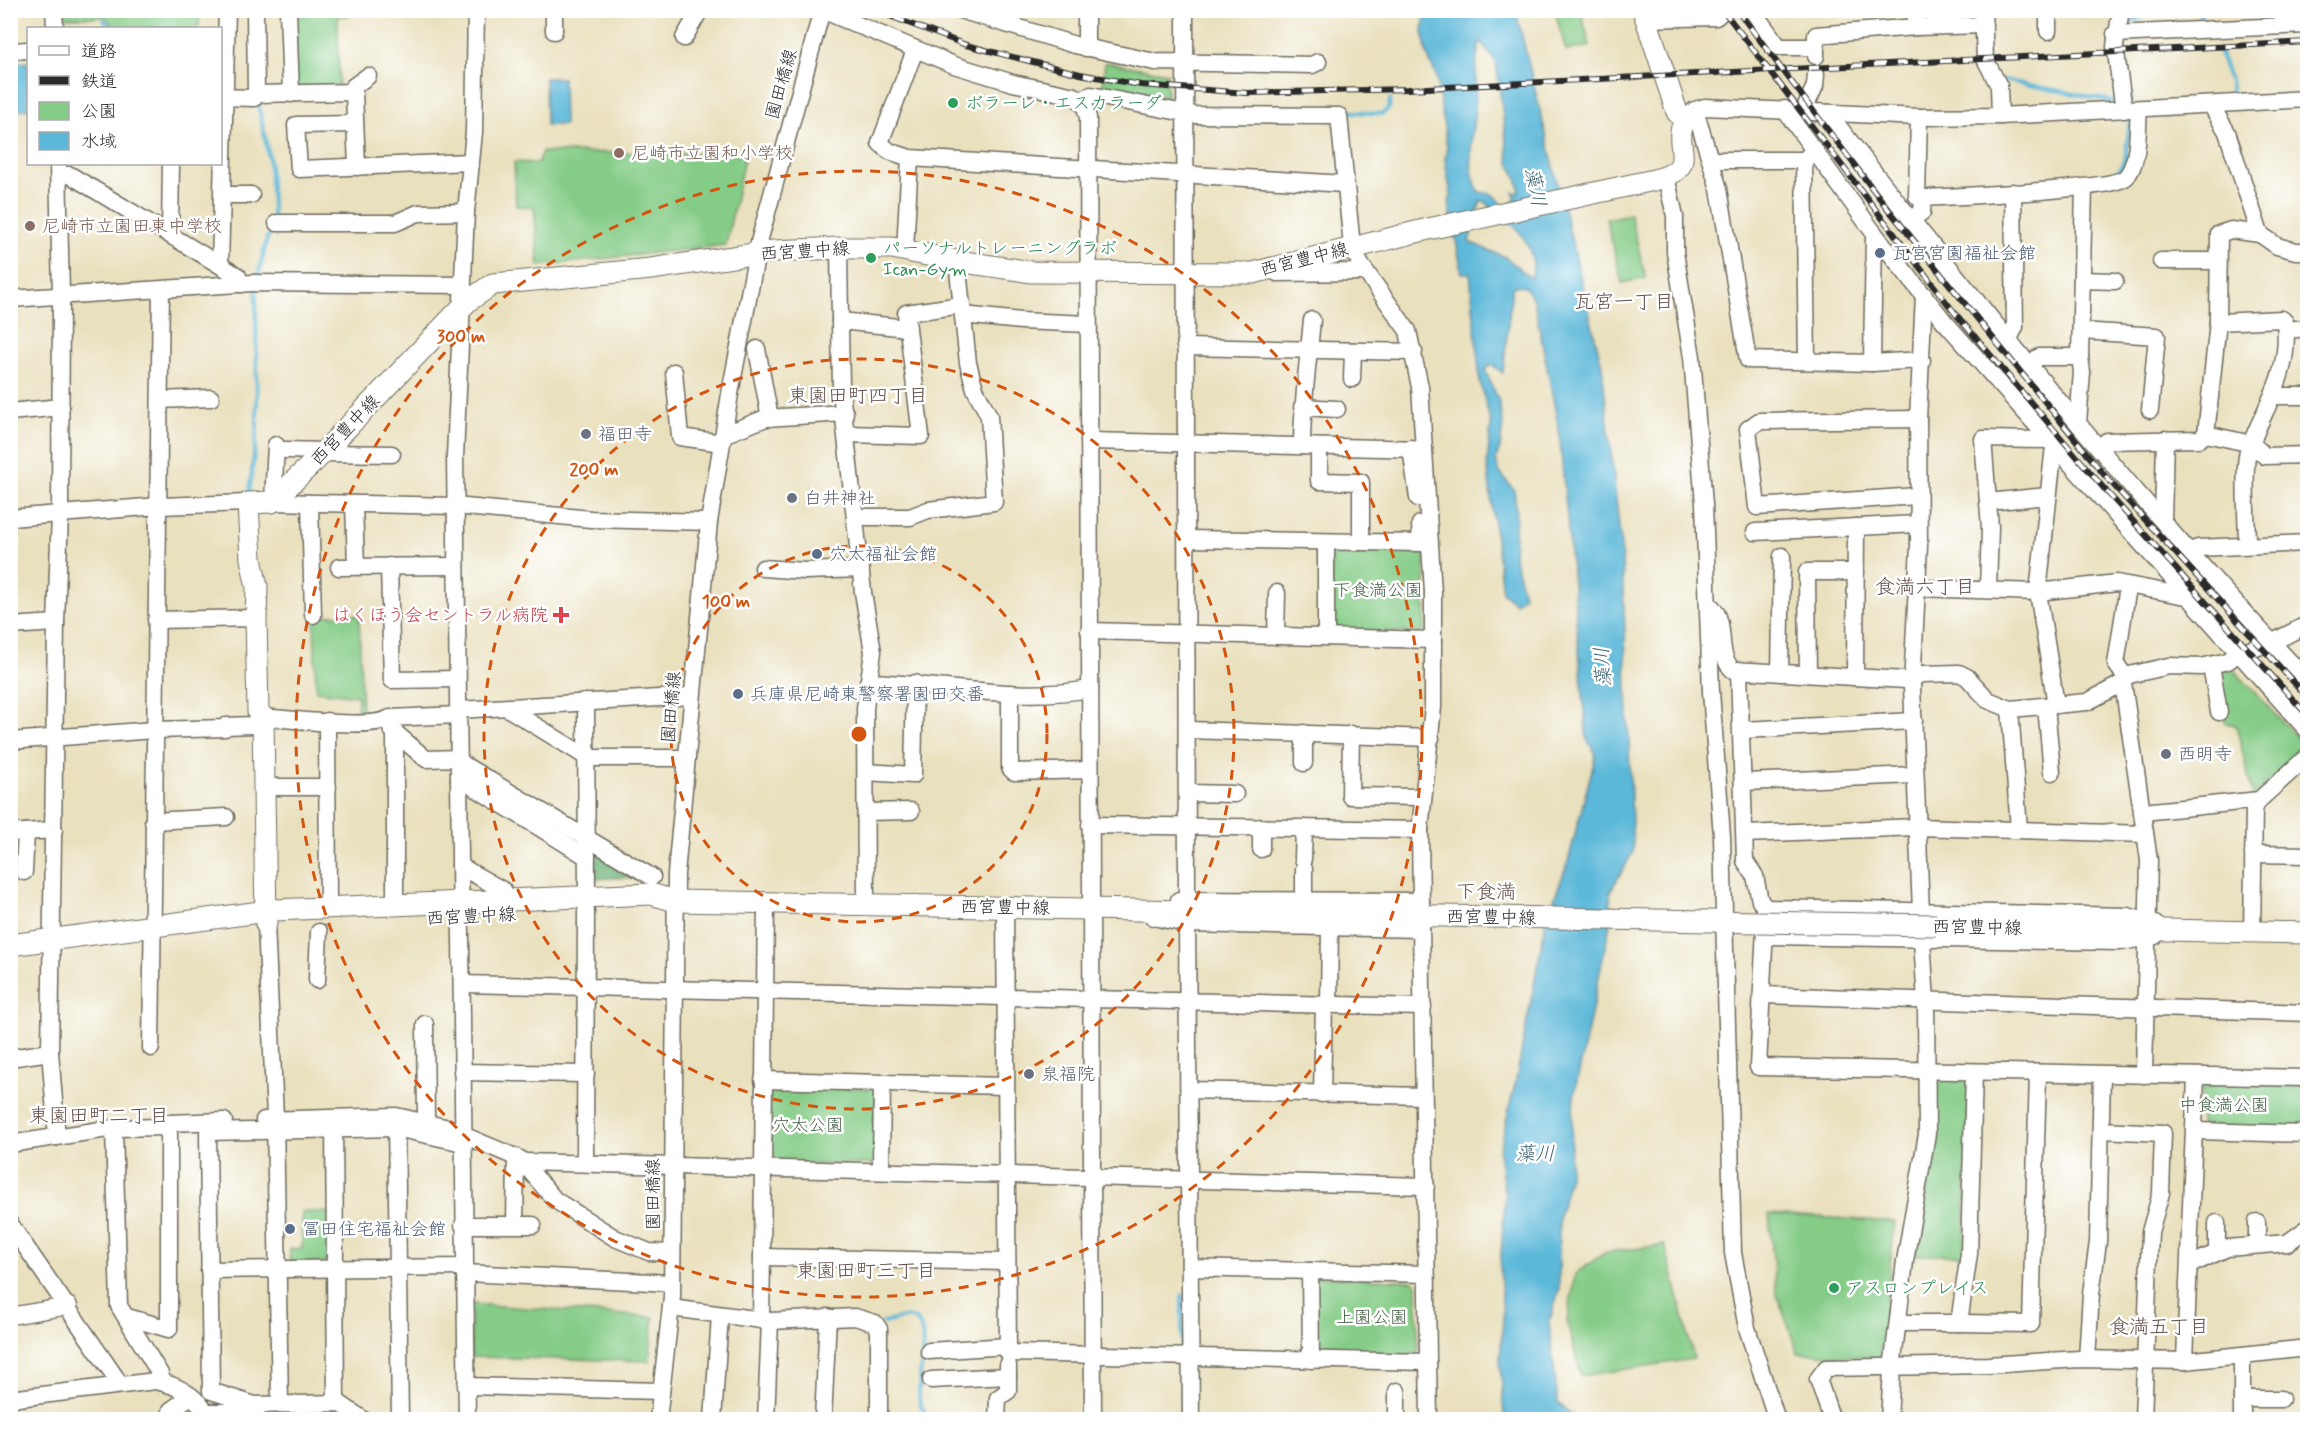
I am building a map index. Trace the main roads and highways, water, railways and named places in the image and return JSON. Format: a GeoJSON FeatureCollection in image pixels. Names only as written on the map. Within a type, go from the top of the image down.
{"type":"FeatureCollection","features":[{"type":"Feature","properties":{"kind":"main road","name":"西宮豊中線"},"geometry":{"type":"LineString","coordinates":[[267,917],[263,717],[258,712],[257,587],[251,559],[248,503],[272,501],[324,452],[481,291],[493,284],[651,269],[756,254],[839,248],[892,248],[1015,271],[1253,273],[1424,230],[1660,178],[1676,171],[1683,157],[1680,130],[1690,115],[1677,112],[1645,15]]}},
{"type":"Feature","properties":{"kind":"main road","name":"西宮豊中線"},"geometry":{"type":"LineString","coordinates":[[10,960],[52,947],[328,908],[395,904],[460,908],[506,900],[652,909],[675,901],[1116,909],[1332,920],[1418,915],[2307,933]]}},
{"type":"Feature","properties":{"kind":"main road","name":"西宮豊中線"},"geometry":{"type":"LineString","coordinates":[[267,917],[587,904]]}},
{"type":"Feature","properties":{"kind":"main road","name":"西宮豊中線"},"geometry":{"type":"LineString","coordinates":[[10,945],[52,947]]}},
{"type":"Feature","properties":{"kind":"water","name":"藻川"},"geometry":{"type":"Polygon","coordinates":[[[1425,11],[1516,11],[1602,366],[1622,555],[1633,852],[1610,892],[1611,919],[1574,1096],[1569,1178],[1559,1216],[1559,1290],[1549,1323],[1558,1403],[1577,1419],[1506,1419],[1504,1416],[1500,1360],[1503,1320],[1500,1268],[1505,1197],[1499,1151],[1516,1080],[1546,920],[1567,865],[1596,754],[1587,740],[1559,430],[1534,300],[1526,288],[1517,285],[1512,288],[1503,373],[1491,364],[1485,370],[1498,399],[1503,422],[1500,448],[1496,458],[1498,470],[1514,490],[1516,508],[1514,557],[1524,595],[1515,603],[1502,592],[1487,463],[1491,424],[1480,382],[1470,273],[1462,273],[1449,203],[1451,195],[1445,160],[1447,147],[1436,75],[1427,55],[1423,33],[1425,11]],[[1480,41],[1476,65],[1476,97],[1471,149],[1472,171],[1479,192],[1492,194],[1506,207],[1516,199],[1513,192],[1518,193],[1519,186],[1509,163],[1496,62],[1480,41]],[[1481,200],[1469,242],[1505,257],[1531,278],[1532,258],[1523,237],[1514,226],[1495,215],[1481,200]]]}},
{"type":"Feature","properties":{"kind":"water"},"geometry":{"type":"Polygon","coordinates":[[[27,62],[27,109],[14,110],[13,63],[27,62]]]}},
{"type":"Feature","properties":{"kind":"water"},"geometry":{"type":"Polygon","coordinates":[[[545,78],[563,78],[564,125],[546,125],[545,78]]]}},
{"type":"Feature","properties":{"kind":"waterway"},"geometry":{"type":"LineString","coordinates":[[2126,27],[2126,24],[2158,10]]}},
{"type":"Feature","properties":{"kind":"waterway"},"geometry":{"type":"LineString","coordinates":[[2197,10],[2205,24]]}},
{"type":"Feature","properties":{"kind":"waterway"},"geometry":{"type":"LineString","coordinates":[[104,20],[110,27]]}},
{"type":"Feature","properties":{"kind":"waterway"},"geometry":{"type":"LineString","coordinates":[[2219,51],[2230,81],[2232,94]]}},
{"type":"Feature","properties":{"kind":"waterway"},"geometry":{"type":"LineString","coordinates":[[2126,63],[2131,103]]}},
{"type":"Feature","properties":{"kind":"waterway"},"geometry":{"type":"LineString","coordinates":[[2003,80],[2117,102]]}},
{"type":"Feature","properties":{"kind":"waterway"},"geometry":{"type":"LineString","coordinates":[[1343,111],[1382,114],[1389,108],[1390,100]]}},
{"type":"Feature","properties":{"kind":"waterway"},"geometry":{"type":"LineString","coordinates":[[258,102],[269,158],[273,219]]}},
{"type":"Feature","properties":{"kind":"waterway"},"geometry":{"type":"LineString","coordinates":[[2055,182],[2117,173],[2125,160],[2131,114]]}},
{"type":"Feature","properties":{"kind":"waterway"},"geometry":{"type":"LineString","coordinates":[[1177,117],[1177,170]]}},
{"type":"Feature","properties":{"kind":"waterway"},"geometry":{"type":"LineString","coordinates":[[1177,177],[1177,266]]}},
{"type":"Feature","properties":{"kind":"waterway"},"geometry":{"type":"LineString","coordinates":[[258,277],[267,238],[275,228]]}},
{"type":"Feature","properties":{"kind":"waterway"},"geometry":{"type":"LineString","coordinates":[[249,495],[257,430],[256,289]]}},
{"type":"Feature","properties":{"kind":"waterway"},"geometry":{"type":"LineString","coordinates":[[1182,1295],[1182,1353]]}},
{"type":"Feature","properties":{"kind":"waterway"},"geometry":{"type":"LineString","coordinates":[[883,1323],[901,1318],[911,1318],[918,1322],[923,1342],[920,1403],[930,1420]]}},
{"type":"Feature","properties":{"kind":"waterway"},"geometry":{"type":"LineString","coordinates":[[1182,1361],[1182,1420]]}},
{"type":"Feature","properties":{"kind":"railway"},"geometry":{"type":"LineString","coordinates":[[874,10],[966,45],[1080,74],[1141,85],[1247,93],[1408,89],[2308,42]]}},
{"type":"Feature","properties":{"kind":"railway"},"geometry":{"type":"LineString","coordinates":[[1723,10],[1954,312],[2107,492],[2308,716]]}},
{"type":"Feature","properties":{"kind":"railway"},"geometry":{"type":"LineString","coordinates":[[1737,10],[1884,204],[2106,477],[2308,698]]}},
{"type":"Feature","properties":{"kind":"place","name":"ボラーレ・エスカラーダ"},"geometry":{"type":"Point","coordinates":[953,103]}},
{"type":"Feature","properties":{"kind":"place","name":"尼崎市立園和小学校"},"geometry":{"type":"Point","coordinates":[619,153]}},
{"type":"Feature","properties":{"kind":"place","name":"尼崎市立園田東中学校"},"geometry":{"type":"Point","coordinates":[30,226]}},
{"type":"Feature","properties":{"kind":"place","name":"瓦宮宮園福祉会館"},"geometry":{"type":"Point","coordinates":[1880,253]}},
{"type":"Feature","properties":{"kind":"place","name":"パーソナルトレーニングラボ Ican-Gym"},"geometry":{"type":"Point","coordinates":[871,258]}},
{"type":"Feature","properties":{"kind":"place","name":"福田寺"},"geometry":{"type":"Point","coordinates":[586,434]}},
{"type":"Feature","properties":{"kind":"place","name":"白井神社"},"geometry":{"type":"Point","coordinates":[792,498]}},
{"type":"Feature","properties":{"kind":"place","name":"穴太福祉会館"},"geometry":{"type":"Point","coordinates":[817,554]}},
{"type":"Feature","properties":{"kind":"place","name":"はくほう会セントラル病院"},"geometry":{"type":"Point","coordinates":[561,615]}},
{"type":"Feature","properties":{"kind":"place","name":"兵庫県尼崎東警察署園田交番"},"geometry":{"type":"Point","coordinates":[738,694]}},
{"type":"Feature","properties":{"kind":"place","name":"西明寺"},"geometry":{"type":"Point","coordinates":[2166,754]}},
{"type":"Feature","properties":{"kind":"place","name":"泉福院"},"geometry":{"type":"Point","coordinates":[1029,1074]}},
{"type":"Feature","properties":{"kind":"place","name":"冨田住宅福祉会館"},"geometry":{"type":"Point","coordinates":[290,1229]}},
{"type":"Feature","properties":{"kind":"place","name":"アスロンプレイス"},"geometry":{"type":"Point","coordinates":[1834,1288]}},
{"type":"Feature","properties":{"kind":"district","name":"瓦宮一丁目"},"geometry":{"type":"Point","coordinates":[1624,301]}},
{"type":"Feature","properties":{"kind":"district","name":"東園田町四丁目"},"geometry":{"type":"Point","coordinates":[858,395]}},
{"type":"Feature","properties":{"kind":"district","name":"食満六丁目"},"geometry":{"type":"Point","coordinates":[1925,586]}},
{"type":"Feature","properties":{"kind":"district","name":"下食満"},"geometry":{"type":"Point","coordinates":[1486,891]}},
{"type":"Feature","properties":{"kind":"district","name":"東園田町二丁目"},"geometry":{"type":"Point","coordinates":[99,1115]}},
{"type":"Feature","properties":{"kind":"district","name":"東園田町三丁目"},"geometry":{"type":"Point","coordinates":[866,1270]}},
{"type":"Feature","properties":{"kind":"district","name":"食満五丁目"},"geometry":{"type":"Point","coordinates":[2159,1326]}},
{"type":"Feature","properties":{"kind":"park label","name":"下食満公園"},"geometry":{"type":"Point","coordinates":[1378,590]}},
{"type":"Feature","properties":{"kind":"park label","name":"中食満公園"},"geometry":{"type":"Point","coordinates":[2224,1105]}},
{"type":"Feature","properties":{"kind":"park label","name":"穴太公園"},"geometry":{"type":"Point","coordinates":[808,1125]}},
{"type":"Feature","properties":{"kind":"park label","name":"上園公園"},"geometry":{"type":"Point","coordinates":[1372,1317]}}]}
